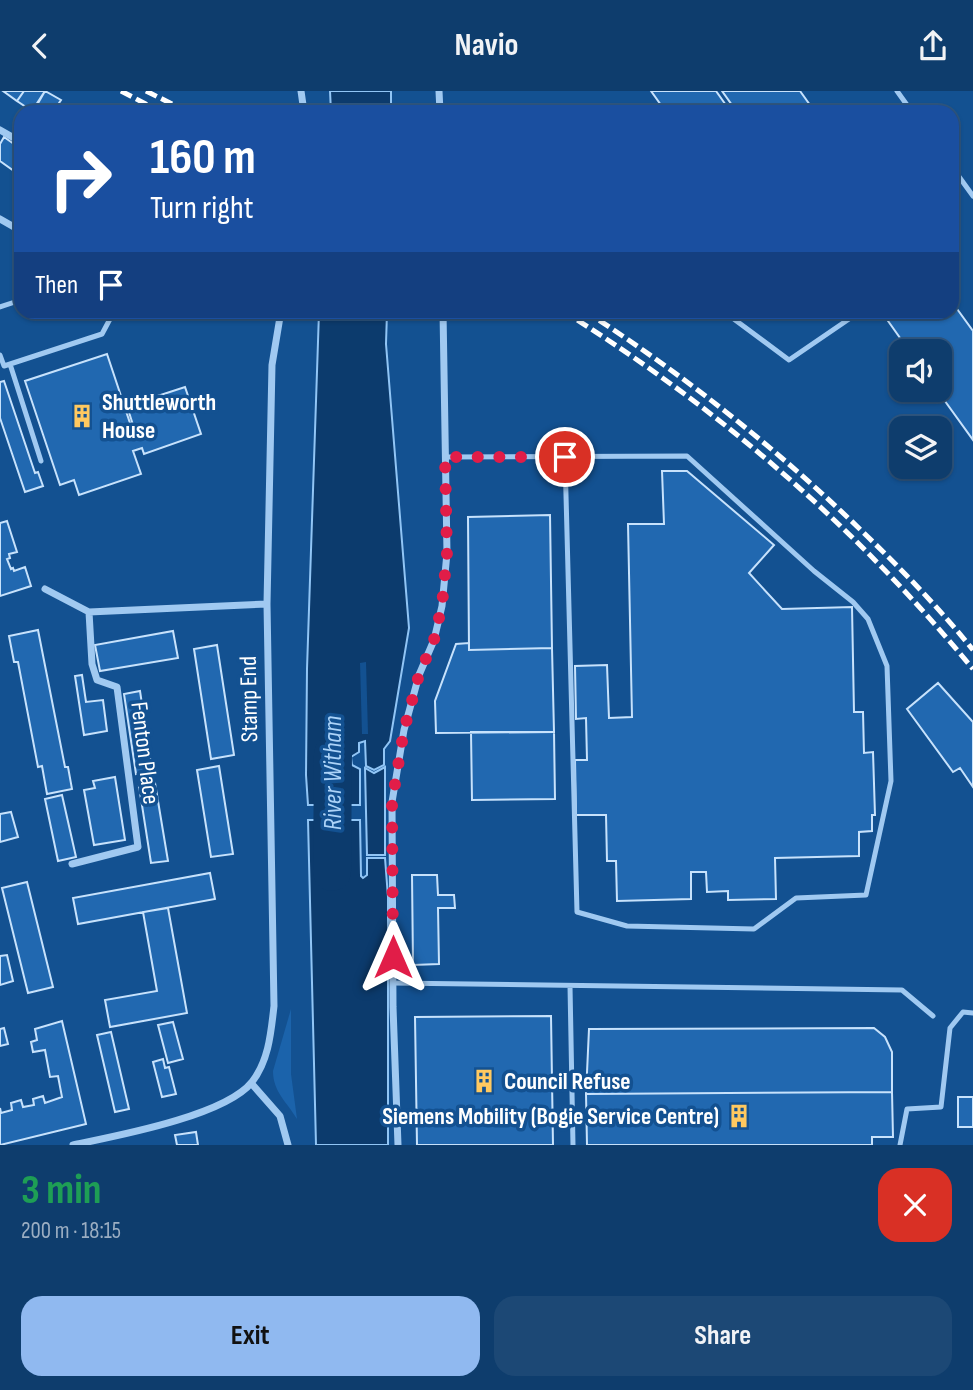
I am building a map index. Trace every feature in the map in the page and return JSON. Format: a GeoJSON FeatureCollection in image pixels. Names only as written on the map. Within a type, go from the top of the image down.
{"type":"FeatureCollection","features":[{"type":"Feature","properties":{"kind":"street","name":"Stamp End"},"geometry":{"type":"LineString","coordinates":[[251,1083],[270,1044],[274,1006],[267,604],[272,365],[280,319]]}},
{"type":"Feature","properties":{"kind":"street"},"geometry":{"type":"LineString","coordinates":[[398,1145],[393,983],[392,802],[404,730],[419,675],[434,640],[442,605],[447,553],[443,319]]}},
{"type":"Feature","properties":{"kind":"street"},"geometry":{"type":"LineString","coordinates":[[45,589],[89,612],[267,604]]}},
{"type":"Feature","properties":{"kind":"street","name":"Fenton Place"},"geometry":{"type":"LineString","coordinates":[[72,864],[138,847],[117,687],[97,680],[92,664],[89,612]]}},
{"type":"Feature","properties":{"kind":"street"},"geometry":{"type":"LineString","coordinates":[[72,1145],[123,1135],[212,1109],[232,1099],[251,1083],[279,1116],[288,1145]]}},
{"type":"Feature","properties":{"kind":"street"},"geometry":{"type":"LineString","coordinates":[[123,1135],[125,1145]]}},
{"type":"Feature","properties":{"kind":"lane"},"geometry":{"type":"LineString","coordinates":[[959,177],[973,196]]}},
{"type":"Feature","properties":{"kind":"lane"},"geometry":{"type":"LineString","coordinates":[[0,355],[4,366],[102,334],[110,319]]}},
{"type":"Feature","properties":{"kind":"lane"},"geometry":{"type":"LineString","coordinates":[[734,319],[789,360],[849,319]]}},
{"type":"Feature","properties":{"kind":"lane"},"geometry":{"type":"LineString","coordinates":[[10,364],[41,461]]}},
{"type":"Feature","properties":{"kind":"lane"},"geometry":{"type":"LineString","coordinates":[[445,457],[687,456],[814,571],[853,602],[868,619],[887,666],[891,781],[866,895],[796,898],[754,929],[627,926],[577,912],[565,457]]}},
{"type":"Feature","properties":{"kind":"lane"},"geometry":{"type":"LineString","coordinates":[[393,983],[902,990],[933,1016]]}},
{"type":"Feature","properties":{"kind":"lane"},"geometry":{"type":"LineString","coordinates":[[570,986],[573,1145]]}},
{"type":"Feature","properties":{"kind":"lane"},"geometry":{"type":"LineString","coordinates":[[900,1145],[907,1109],[941,1107],[950,1028],[963,1013],[973,1013]]}},
{"type":"Feature","properties":{"kind":"shaded area"},"geometry":{"type":"Polygon","coordinates":[[[291,1009],[291,1074],[297,1119],[278,1091],[273,1071],[291,1009]]]}},
{"type":"Feature","properties":{"kind":"water"},"geometry":{"type":"Polygon","coordinates":[[[330,91],[391,91],[391,105],[331,105],[330,91]]]}},
{"type":"Feature","properties":{"kind":"water"},"geometry":{"type":"Polygon","coordinates":[[[319,319],[387,319],[386,344],[409,628],[390,741],[384,749],[384,765],[374,770],[366,766],[365,741],[359,743],[359,752],[351,757],[352,765],[360,769],[360,805],[308,805],[307,669],[319,319]]]}},
{"type":"Feature","properties":{"kind":"water"},"geometry":{"type":"Polygon","coordinates":[[[385,767],[385,855],[367,855],[365,768],[374,773],[385,767]]]}},
{"type":"Feature","properties":{"kind":"water"},"geometry":{"type":"Polygon","coordinates":[[[308,820],[360,820],[363,878],[367,875],[367,858],[385,858],[388,897],[388,1145],[316,1145],[308,820]]]}},
{"type":"Feature","properties":{"kind":"pier"},"geometry":{"type":"Polygon","coordinates":[[[366,662],[368,734],[362,734],[360,663],[366,662]]]}},
{"type":"Feature","properties":{"kind":"building"},"geometry":{"type":"Polygon","coordinates":[[[3,91],[24,91],[17,101],[3,91]]]}},
{"type":"Feature","properties":{"kind":"building"},"geometry":{"type":"Polygon","coordinates":[[[24,91],[45,91],[36,105],[23,105],[17,101],[24,91]]]}},
{"type":"Feature","properties":{"kind":"building"},"geometry":{"type":"Polygon","coordinates":[[[45,91],[61,100],[58,105],[37,105],[45,91]]]}},
{"type":"Feature","properties":{"kind":"building"},"geometry":{"type":"Polygon","coordinates":[[[651,91],[716,91],[726,105],[661,105],[651,91]]]}},
{"type":"Feature","properties":{"kind":"building"},"geometry":{"type":"Polygon","coordinates":[[[722,91],[800,91],[810,105],[732,105],[722,91]]]}},
{"type":"Feature","properties":{"kind":"building"},"geometry":{"type":"Polygon","coordinates":[[[4,137],[14,144],[14,171],[0,161],[0,144],[4,137]]]}},
{"type":"Feature","properties":{"kind":"building"},"geometry":{"type":"Polygon","coordinates":[[[959,312],[973,331],[973,440],[946,402],[952,402],[952,339],[901,339],[887,319],[959,319],[959,312]]]}},
{"type":"Feature","properties":{"kind":"building","name":"Shuttleworth House"},"geometry":{"type":"Polygon","coordinates":[[[107,354],[131,426],[133,425],[127,406],[185,387],[201,434],[144,454],[142,448],[133,451],[141,474],[79,495],[74,480],[60,485],[25,381],[107,354]]]}},
{"type":"Feature","properties":{"kind":"building"},"geometry":{"type":"Polygon","coordinates":[[[4,381],[35,473],[38,472],[43,486],[25,492],[0,418],[0,382],[4,381]]]}},
{"type":"Feature","properties":{"kind":"building"},"geometry":{"type":"Polygon","coordinates":[[[662,471],[687,471],[774,545],[749,573],[782,609],[852,607],[854,712],[863,712],[864,753],[873,752],[875,815],[872,815],[872,831],[859,832],[859,856],[775,858],[776,899],[728,900],[728,891],[707,892],[706,872],[691,872],[691,899],[617,901],[616,861],[607,861],[606,815],[576,815],[575,760],[587,760],[586,718],[576,719],[575,666],[607,665],[609,718],[632,717],[628,524],[664,524],[662,471]]]}},
{"type":"Feature","properties":{"kind":"building"},"geometry":{"type":"Polygon","coordinates":[[[550,515],[552,648],[469,650],[468,517],[550,515]]]}},
{"type":"Feature","properties":{"kind":"building"},"geometry":{"type":"Polygon","coordinates":[[[7,521],[17,552],[9,554],[10,558],[7,559],[14,571],[25,567],[31,586],[0,596],[0,523],[7,521]]]}},
{"type":"Feature","properties":{"kind":"building"},"geometry":{"type":"Polygon","coordinates":[[[38,630],[65,767],[68,767],[72,789],[47,794],[42,766],[38,767],[18,662],[14,662],[9,636],[38,630]]]}},
{"type":"Feature","properties":{"kind":"building"},"geometry":{"type":"Polygon","coordinates":[[[173,631],[178,658],[100,671],[95,645],[173,631]]]}},
{"type":"Feature","properties":{"kind":"building"},"geometry":{"type":"Polygon","coordinates":[[[469,643],[469,650],[552,648],[554,732],[436,733],[435,701],[456,644],[469,643]]]}},
{"type":"Feature","properties":{"kind":"building"},"geometry":{"type":"Polygon","coordinates":[[[217,645],[234,755],[211,759],[194,649],[217,645]]]}},
{"type":"Feature","properties":{"kind":"building"},"geometry":{"type":"Polygon","coordinates":[[[82,675],[86,702],[103,700],[107,731],[84,735],[75,676],[82,675]]]}},
{"type":"Feature","properties":{"kind":"building"},"geometry":{"type":"Polygon","coordinates":[[[938,683],[973,722],[973,787],[960,768],[953,772],[907,709],[938,683]]]}},
{"type":"Feature","properties":{"kind":"building"},"geometry":{"type":"Polygon","coordinates":[[[140,691],[152,771],[136,774],[124,694],[140,691]]]}},
{"type":"Feature","properties":{"kind":"building"},"geometry":{"type":"Polygon","coordinates":[[[471,732],[554,732],[555,799],[472,800],[471,732]]]}},
{"type":"Feature","properties":{"kind":"building"},"geometry":{"type":"Polygon","coordinates":[[[219,766],[233,854],[211,857],[197,770],[219,766]]]}},
{"type":"Feature","properties":{"kind":"building"},"geometry":{"type":"Polygon","coordinates":[[[115,777],[125,840],[94,845],[84,790],[95,788],[93,781],[115,777]]]}},
{"type":"Feature","properties":{"kind":"building"},"geometry":{"type":"Polygon","coordinates":[[[155,783],[168,861],[151,863],[139,786],[155,783]]]}},
{"type":"Feature","properties":{"kind":"building"},"geometry":{"type":"Polygon","coordinates":[[[62,795],[76,857],[58,861],[45,799],[62,795]]]}},
{"type":"Feature","properties":{"kind":"building"},"geometry":{"type":"Polygon","coordinates":[[[11,812],[18,837],[0,842],[0,814],[11,812]]]}},
{"type":"Feature","properties":{"kind":"building"},"geometry":{"type":"Polygon","coordinates":[[[210,873],[215,899],[78,924],[73,898],[210,873]]]}},
{"type":"Feature","properties":{"kind":"building"},"geometry":{"type":"Polygon","coordinates":[[[412,875],[437,875],[438,895],[454,895],[455,908],[438,908],[439,964],[413,965],[412,875]]]}},
{"type":"Feature","properties":{"kind":"building"},"geometry":{"type":"Polygon","coordinates":[[[27,882],[53,987],[28,993],[2,888],[27,882]]]}},
{"type":"Feature","properties":{"kind":"building"},"geometry":{"type":"Polygon","coordinates":[[[168,908],[187,1013],[110,1027],[105,1000],[157,991],[143,912],[168,908]]]}},
{"type":"Feature","properties":{"kind":"building"},"geometry":{"type":"Polygon","coordinates":[[[7,955],[13,981],[0,985],[0,956],[7,955]]]}},
{"type":"Feature","properties":{"kind":"building","name":"Council Refuse"},"geometry":{"type":"Polygon","coordinates":[[[551,1016],[553,1145],[417,1145],[415,1017],[551,1016]]]}},
{"type":"Feature","properties":{"kind":"building"},"geometry":{"type":"Polygon","coordinates":[[[62,1021],[86,1124],[0,1145],[0,1108],[1,1113],[12,1110],[11,1103],[21,1100],[23,1107],[34,1105],[33,1099],[43,1096],[45,1103],[62,1097],[58,1076],[50,1077],[45,1050],[33,1052],[31,1042],[37,1040],[35,1029],[62,1021]]]}},
{"type":"Feature","properties":{"kind":"building"},"geometry":{"type":"Polygon","coordinates":[[[173,1022],[183,1059],[168,1063],[158,1025],[173,1022]]]}},
{"type":"Feature","properties":{"kind":"building"},"geometry":{"type":"Polygon","coordinates":[[[4,1028],[8,1044],[0,1046],[0,1029],[4,1028]]]}},
{"type":"Feature","properties":{"kind":"building"},"geometry":{"type":"Polygon","coordinates":[[[874,1028],[885,1037],[892,1052],[892,1092],[586,1094],[589,1029],[874,1028]]]}},
{"type":"Feature","properties":{"kind":"building"},"geometry":{"type":"Polygon","coordinates":[[[111,1032],[129,1109],[115,1112],[97,1035],[111,1032]]]}},
{"type":"Feature","properties":{"kind":"building"},"geometry":{"type":"Polygon","coordinates":[[[163,1059],[165,1068],[169,1067],[176,1094],[162,1097],[153,1062],[163,1059]]]}},
{"type":"Feature","properties":{"kind":"building","name":"Siemens Mobility (Bogie Service Centre)"},"geometry":{"type":"Polygon","coordinates":[[[892,1092],[893,1137],[872,1137],[872,1145],[587,1145],[586,1094],[892,1092]]]}},
{"type":"Feature","properties":{"kind":"building"},"geometry":{"type":"Polygon","coordinates":[[[958,1097],[973,1097],[973,1127],[958,1127],[958,1097]]]}},
{"type":"Feature","properties":{"kind":"building"},"geometry":{"type":"Polygon","coordinates":[[[196,1132],[198,1145],[177,1145],[175,1135],[196,1132]]]}},
{"type":"Feature","properties":{"kind":"waterway","name":"River Witham"},"geometry":{"type":"LineString","coordinates":[[332,872],[333,754]]}},
{"type":"Feature","properties":{"kind":"railway"},"geometry":{"type":"LineString","coordinates":[[121,91],[148,105]]}},
{"type":"Feature","properties":{"kind":"railway"},"geometry":{"type":"LineString","coordinates":[[146,91],[174,105]]}},
{"type":"Feature","properties":{"kind":"railway"},"geometry":{"type":"LineString","coordinates":[[575,319],[677,388],[783,473],[881,566],[973,669]]}},
{"type":"Feature","properties":{"kind":"railway"},"geometry":{"type":"LineString","coordinates":[[597,319],[696,389],[801,475],[896,564],[973,650]]}},
{"type":"Feature","properties":{"kind":"place","name":"Shuttleworth House"},"geometry":{"type":"Point","coordinates":[82,416]}},
{"type":"Feature","properties":{"kind":"place","name":"Council Refuse"},"geometry":{"type":"Point","coordinates":[484,1081]}},
{"type":"Feature","properties":{"kind":"place","name":"Siemens Mobility (Bogie Service Centre)"},"geometry":{"type":"Point","coordinates":[739,1116]}},
{"type":"Feature","properties":{"kind":"route"},"geometry":{"type":"LineString","coordinates":[[393,957],[392,802],[404,730],[419,675],[434,640],[442,605],[447,553],[445,457],[565,457]]}}]}
